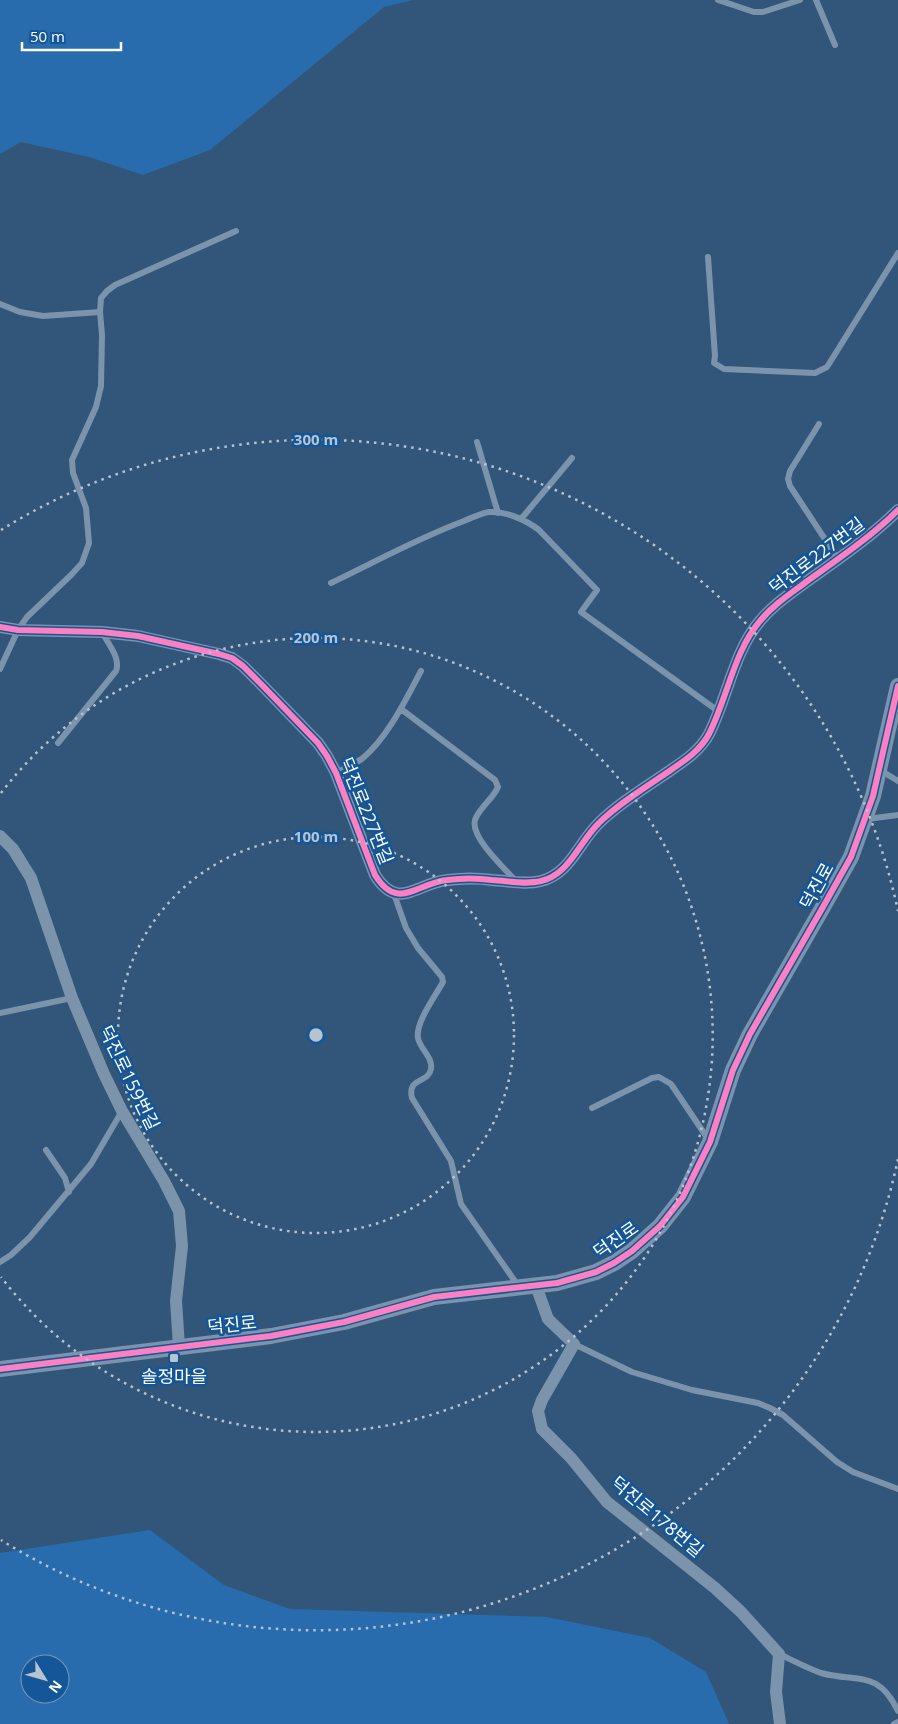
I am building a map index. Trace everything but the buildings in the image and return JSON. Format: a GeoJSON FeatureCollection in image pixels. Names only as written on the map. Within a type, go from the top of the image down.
{"type":"FeatureCollection","features":[{"type":"Feature","properties":{"kind":"street","name":"덕진로227번길"},"geometry":{"type":"LineString","coordinates":[[0,626],[18,630],[102,632],[138,636],[232,658],[243,666],[318,743],[336,772],[375,875],[380,884],[394,894],[416,890],[445,880],[474,879],[516,882],[542,880],[559,873],[598,824],[634,795],[696,752],[709,734],[750,634],[760,622],[783,599],[838,559],[898,510]]}},
{"type":"Feature","properties":{"kind":"street","name":"덕진로"},"geometry":{"type":"LineString","coordinates":[[0,1369],[271,1336],[312,1329],[434,1297],[557,1283],[596,1272],[632,1251],[660,1226],[683,1197],[710,1142],[728,1084],[750,1034],[851,857],[866,819],[898,686]]}},
{"type":"Feature","properties":{"kind":"street","name":"덕진로159번길"},"geometry":{"type":"LineString","coordinates":[[0,836],[13,849],[31,878],[72,998],[104,1074],[122,1111],[164,1181],[179,1211],[182,1246],[176,1301],[179,1346]]}},
{"type":"Feature","properties":{"kind":"street"},"geometry":{"type":"LineString","coordinates":[[528,1287],[548,1319],[574,1344]]}},
{"type":"Feature","properties":{"kind":"street","name":"덕진로178번길"},"geometry":{"type":"LineString","coordinates":[[574,1344],[542,1400],[538,1411],[542,1429],[571,1458],[607,1502],[715,1588],[741,1612],[779,1654]]}},
{"type":"Feature","properties":{"kind":"street"},"geometry":{"type":"LineString","coordinates":[[779,1654],[776,1698],[780,1724]]}},
{"type":"Feature","properties":{"kind":"lane"},"geometry":{"type":"LineString","coordinates":[[718,0],[754,12],[763,12],[800,0]]}},
{"type":"Feature","properties":{"kind":"lane"},"geometry":{"type":"LineString","coordinates":[[816,0],[835,45]]}},
{"type":"Feature","properties":{"kind":"lane"},"geometry":{"type":"LineString","coordinates":[[0,669],[18,630],[27,617],[71,576],[82,563],[89,543],[86,508],[73,474],[72,460],[96,408],[101,386],[101,298],[115,285],[236,231]]}},
{"type":"Feature","properties":{"kind":"lane"},"geometry":{"type":"LineString","coordinates":[[708,257],[714,362],[724,369],[815,373],[827,367],[898,253]]}},
{"type":"Feature","properties":{"kind":"lane"},"geometry":{"type":"LineString","coordinates":[[0,304],[26,314],[43,316],[100,312]]}},
{"type":"Feature","properties":{"kind":"lane"},"geometry":{"type":"LineString","coordinates":[[819,424],[790,471],[788,479],[790,486],[838,559]]}},
{"type":"Feature","properties":{"kind":"lane"},"geometry":{"type":"LineString","coordinates":[[477,442],[498,513]]}},
{"type":"Feature","properties":{"kind":"lane"},"geometry":{"type":"LineString","coordinates":[[520,519],[572,458]]}},
{"type":"Feature","properties":{"kind":"lane"},"geometry":{"type":"LineString","coordinates":[[331,583],[440,530],[487,512],[520,519],[531,523],[539,530],[597,590],[581,612],[718,711]]}},
{"type":"Feature","properties":{"kind":"lane"},"geometry":{"type":"LineString","coordinates":[[58,743],[116,672],[118,660],[102,632]]}},
{"type":"Feature","properties":{"kind":"lane"},"geometry":{"type":"LineString","coordinates":[[336,772],[363,758],[374,747],[401,709],[421,671]]}},
{"type":"Feature","properties":{"kind":"lane"},"geometry":{"type":"LineString","coordinates":[[401,709],[495,780],[498,787],[496,793],[476,819],[475,826],[481,841],[516,882]]}},
{"type":"Feature","properties":{"kind":"lane"},"geometry":{"type":"LineString","coordinates":[[879,769],[898,781]]}},
{"type":"Feature","properties":{"kind":"lane"},"geometry":{"type":"LineString","coordinates":[[866,819],[898,815]]}},
{"type":"Feature","properties":{"kind":"lane"},"geometry":{"type":"LineString","coordinates":[[394,894],[406,928],[418,948],[442,977],[443,982],[420,1023],[418,1039],[430,1059],[431,1068],[428,1075],[413,1084],[410,1091],[412,1098],[451,1161],[461,1204],[528,1287]]}},
{"type":"Feature","properties":{"kind":"lane"},"geometry":{"type":"LineString","coordinates":[[0,1013],[72,998]]}},
{"type":"Feature","properties":{"kind":"lane"},"geometry":{"type":"LineString","coordinates":[[592,1108],[652,1078],[659,1077],[671,1084],[710,1142]]}},
{"type":"Feature","properties":{"kind":"lane"},"geometry":{"type":"LineString","coordinates":[[0,1262],[30,1237],[69,1192],[91,1164],[122,1111]]}},
{"type":"Feature","properties":{"kind":"lane"},"geometry":{"type":"LineString","coordinates":[[46,1150],[65,1178],[69,1192]]}},
{"type":"Feature","properties":{"kind":"lane"},"geometry":{"type":"LineString","coordinates":[[574,1344],[632,1372],[692,1390],[758,1403],[770,1408],[795,1425],[837,1462],[853,1472],[898,1489]]}},
{"type":"Feature","properties":{"kind":"lane"},"geometry":{"type":"LineString","coordinates":[[779,1654],[820,1672],[866,1679],[875,1683],[891,1696],[898,1711]]}},
{"type":"Feature","properties":{"kind":"lane"},"geometry":{"type":"LineString","coordinates":[[894,1724],[898,1722]]}},
{"type":"Feature","properties":{"kind":"shaded area"},"geometry":{"type":"Polygon","coordinates":[[[0,0],[413,0],[384,7],[210,150],[143,175],[89,157],[21,142],[0,154],[0,0]]]}},
{"type":"Feature","properties":{"kind":"shaded area"},"geometry":{"type":"Polygon","coordinates":[[[150,1530],[224,1585],[290,1609],[547,1617],[650,1638],[706,1672],[729,1724],[0,1724],[0,1553],[150,1530]]]}},
{"type":"Feature","properties":{"kind":"cycle path"},"geometry":{"type":"LineString","coordinates":[[0,627],[18,630],[102,632],[138,636],[232,658],[261,684],[318,743],[327,756],[336,773],[375,875],[383,886],[392,892],[400,894],[436,882],[453,879],[529,883],[541,881],[559,872],[567,865],[592,831],[606,816],[700,747],[709,734],[744,646],[760,621],[782,600],[865,539],[898,510]]}},
{"type":"Feature","properties":{"kind":"cycle path"},"geometry":{"type":"LineString","coordinates":[[0,1369],[271,1336],[344,1322],[434,1297],[557,1283],[596,1272],[632,1251],[660,1226],[683,1197],[710,1142],[733,1070],[750,1034],[851,857],[873,796],[898,686]]}},
{"type":"Feature","properties":{"kind":"place","name":"솔정마을"},"geometry":{"type":"Point","coordinates":[174,1358]}}]}
